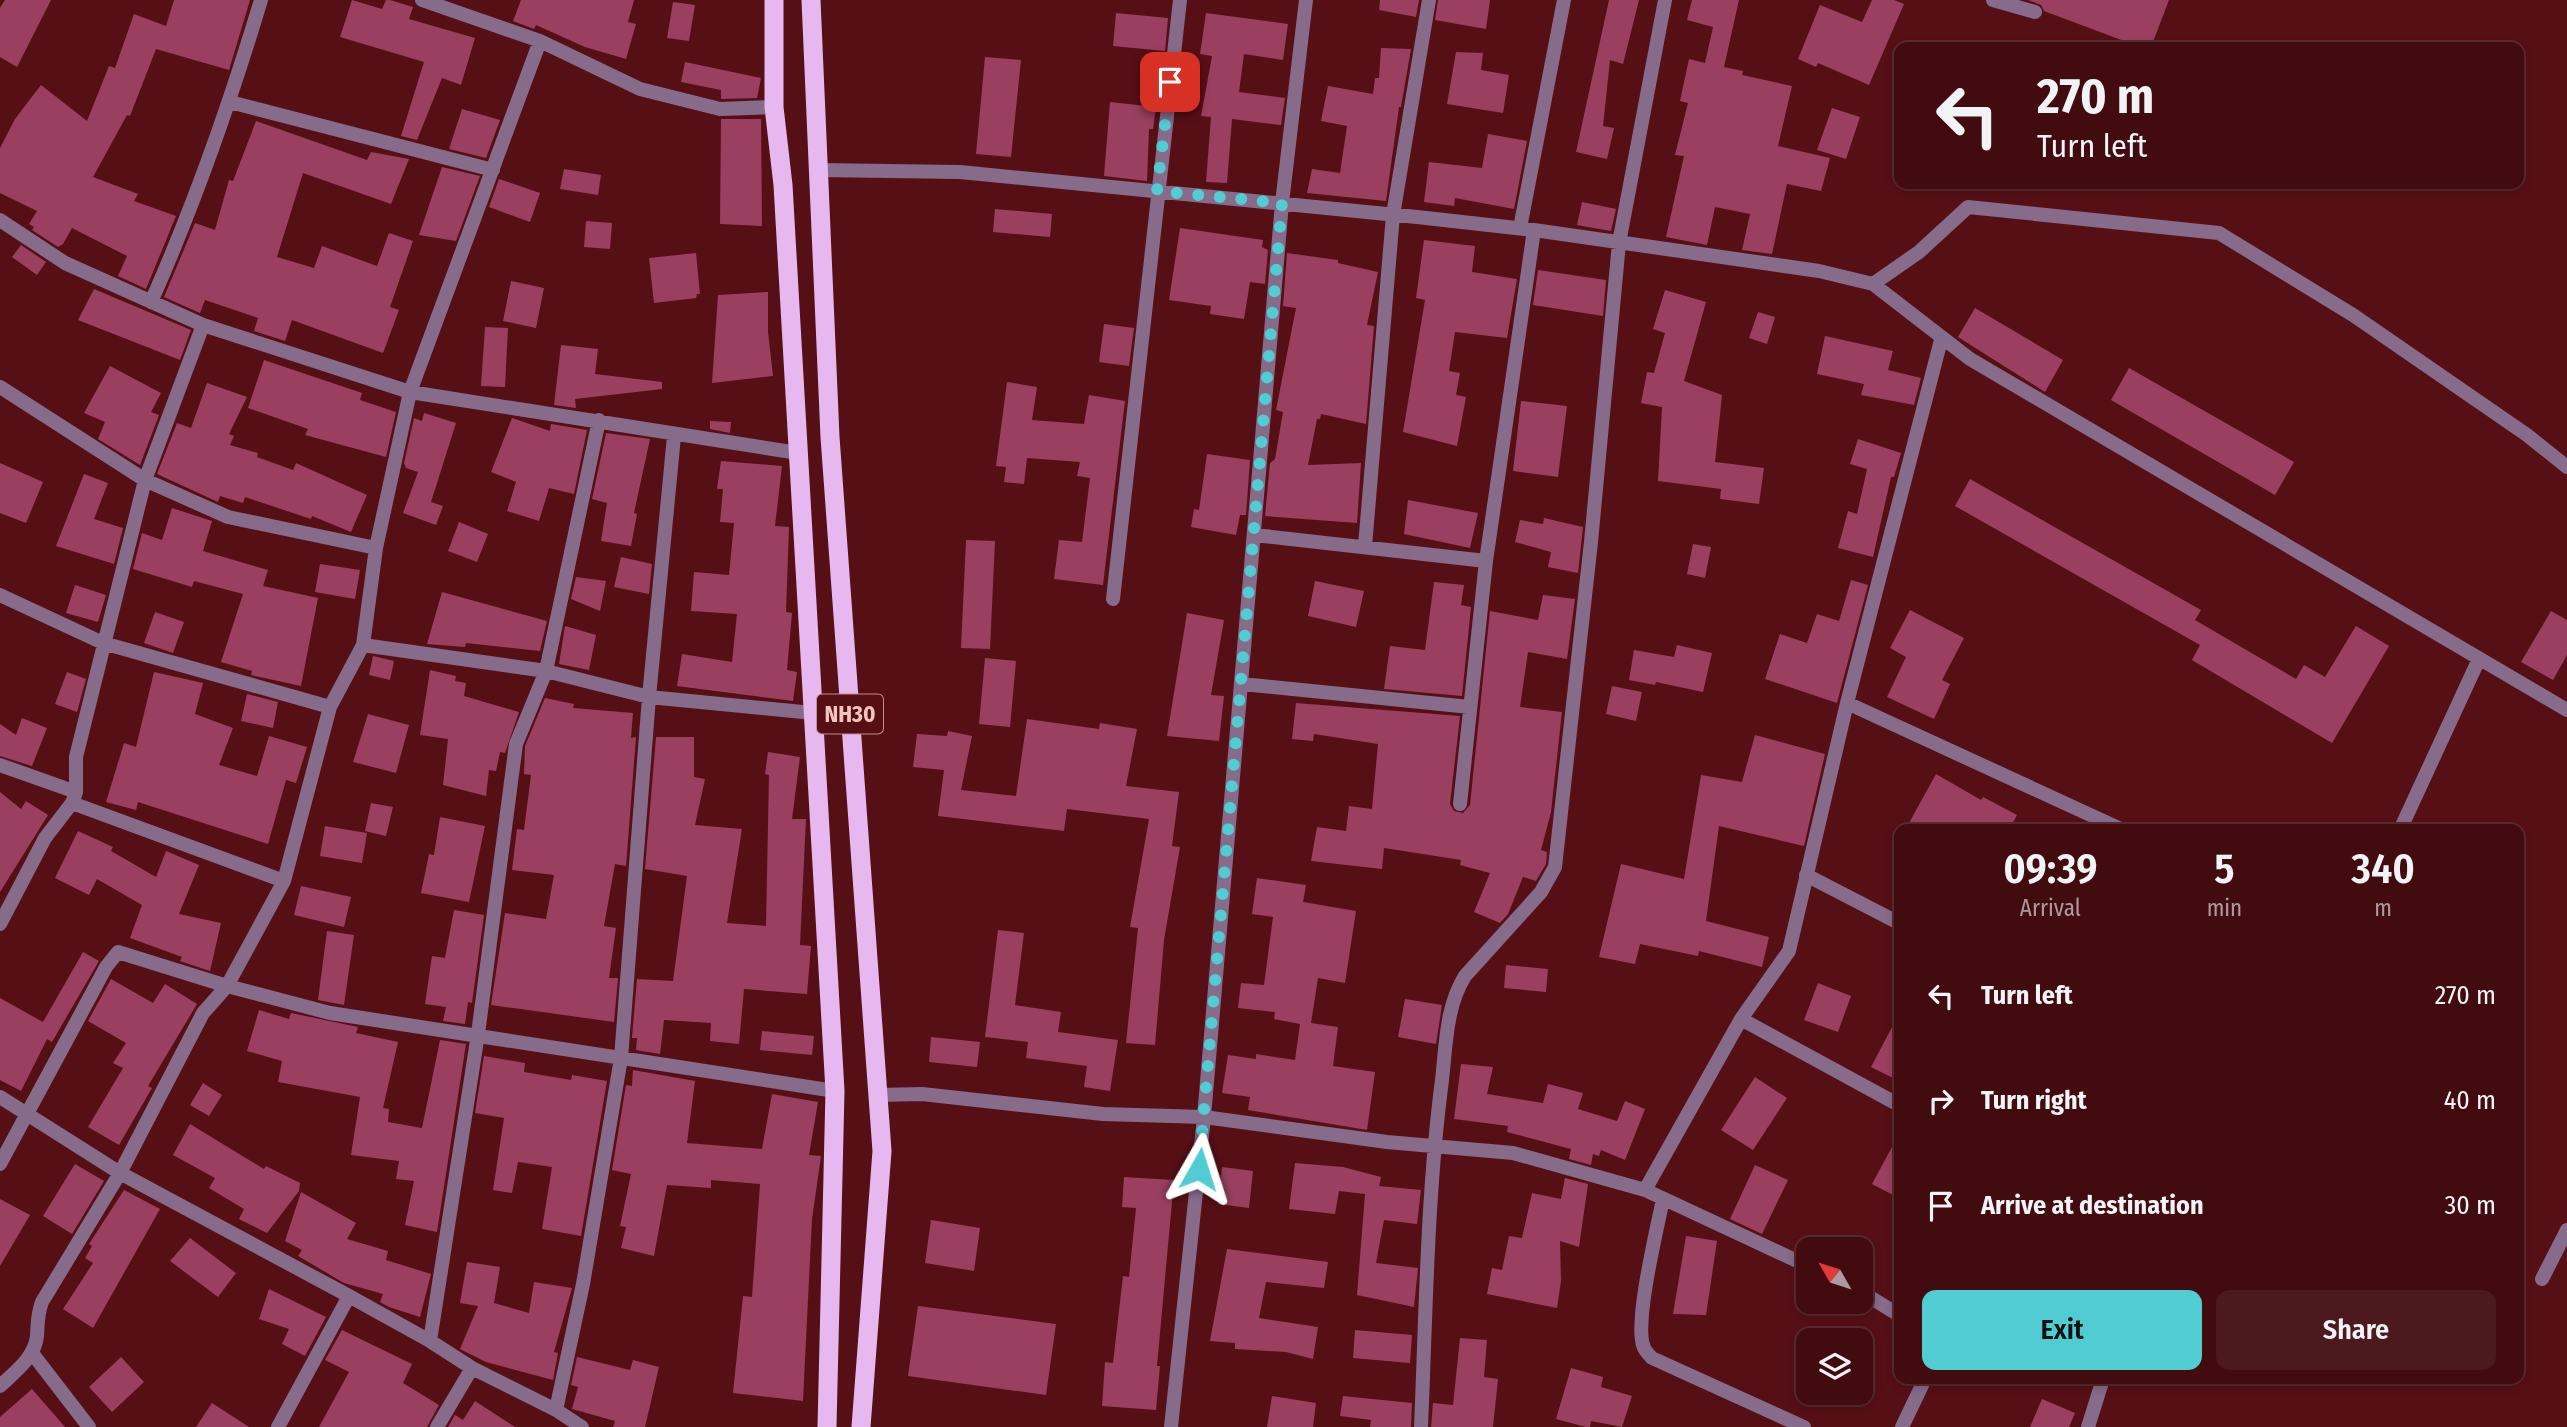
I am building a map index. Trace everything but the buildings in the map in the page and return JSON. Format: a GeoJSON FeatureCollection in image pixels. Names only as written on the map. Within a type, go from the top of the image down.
{"type":"FeatureCollection","features":[{"type":"Feature","properties":{"kind":"highway","name":"NH30"},"geometry":{"type":"LineString","coordinates":[[774,0],[774,107],[783,186],[835,1091],[827,1427]]}},
{"type":"Feature","properties":{"kind":"highway","name":"NH30"},"geometry":{"type":"LineString","coordinates":[[811,0],[831,450],[882,1151],[861,1427]]}},
{"type":"Feature","properties":{"kind":"street"},"geometry":{"type":"LineString","coordinates":[[151,302],[190,214],[230,102],[261,0]]}},
{"type":"Feature","properties":{"kind":"street"},"geometry":{"type":"LineString","coordinates":[[422,0],[540,41],[640,89],[720,109],[774,107]]}},
{"type":"Feature","properties":{"kind":"street"},"geometry":{"type":"LineString","coordinates":[[1113,599],[1157,191],[1181,0]]}},
{"type":"Feature","properties":{"kind":"street"},"geometry":{"type":"LineString","coordinates":[[1171,1427],[1204,1117],[1282,203],[1306,0]]}},
{"type":"Feature","properties":{"kind":"street"},"geometry":{"type":"LineString","coordinates":[[1365,546],[1393,215],[1429,0]]}},
{"type":"Feature","properties":{"kind":"street"},"geometry":{"type":"LineString","coordinates":[[1460,804],[1486,561],[1527,229],[1563,0]]}},
{"type":"Feature","properties":{"kind":"street"},"geometry":{"type":"LineString","coordinates":[[1421,1427],[1434,1145],[1449,1022],[1457,989],[1465,976],[1541,892],[1555,867],[1591,542],[1619,243],[1665,0]]}},
{"type":"Feature","properties":{"kind":"street"},"geometry":{"type":"LineString","coordinates":[[1993,0],[2035,12]]}},
{"type":"Feature","properties":{"kind":"street"},"geometry":{"type":"LineString","coordinates":[[0,1386],[32,1353],[37,1335],[35,1320],[42,1302],[120,1173],[203,1013],[227,986],[284,881],[330,706],[363,645],[376,548],[410,392],[540,41]]}},
{"type":"Feature","properties":{"kind":"street"},"geometry":{"type":"LineString","coordinates":[[230,102],[493,170]]}},
{"type":"Feature","properties":{"kind":"street"},"geometry":{"type":"LineString","coordinates":[[817,170],[960,172],[1527,229],[1819,271],[1874,284],[1941,340],[2567,710]]}},
{"type":"Feature","properties":{"kind":"street"},"geometry":{"type":"LineString","coordinates":[[1874,284],[1919,252],[1968,207],[2219,233],[2353,315],[2527,435],[2567,467]]}},
{"type":"Feature","properties":{"kind":"street"},"geometry":{"type":"LineString","coordinates":[[0,220],[65,263],[203,325],[410,392],[599,420],[674,436],[798,453]]}},
{"type":"Feature","properties":{"kind":"street"},"geometry":{"type":"LineString","coordinates":[[0,924],[45,838],[74,797],[76,757],[145,480],[203,325]]}},
{"type":"Feature","properties":{"kind":"street"},"geometry":{"type":"LineString","coordinates":[[1646,1190],[1741,1019],[1788,951],[1847,703],[1941,340]]}},
{"type":"Feature","properties":{"kind":"street"},"geometry":{"type":"LineString","coordinates":[[0,387],[145,480],[228,517],[376,548]]}},
{"type":"Feature","properties":{"kind":"street"},"geometry":{"type":"LineString","coordinates":[[430,1340],[478,1034],[516,744],[546,671],[599,420]]}},
{"type":"Feature","properties":{"kind":"street"},"geometry":{"type":"LineString","coordinates":[[556,1410],[583,1284],[621,1058],[649,697],[674,436]]}},
{"type":"Feature","properties":{"kind":"street"},"geometry":{"type":"LineString","coordinates":[[1255,535],[1486,561]]}},
{"type":"Feature","properties":{"kind":"street"},"geometry":{"type":"LineString","coordinates":[[0,595],[103,643],[330,706]]}},
{"type":"Feature","properties":{"kind":"street"},"geometry":{"type":"LineString","coordinates":[[363,645],[546,671],[649,697],[813,713]]}},
{"type":"Feature","properties":{"kind":"street"},"geometry":{"type":"LineString","coordinates":[[2403,824],[2479,659]]}},
{"type":"Feature","properties":{"kind":"street"},"geometry":{"type":"LineString","coordinates":[[1242,684],[1470,707]]}},
{"type":"Feature","properties":{"kind":"street"},"geometry":{"type":"LineString","coordinates":[[1847,703],[2110,824]]}},
{"type":"Feature","properties":{"kind":"street"},"geometry":{"type":"LineString","coordinates":[[0,765],[284,881]]}},
{"type":"Feature","properties":{"kind":"street"},"geometry":{"type":"LineString","coordinates":[[1805,875],[1894,920]]}},
{"type":"Feature","properties":{"kind":"street"},"geometry":{"type":"LineString","coordinates":[[0,1164],[106,967],[118,952],[227,986],[330,1013],[835,1091]]}},
{"type":"Feature","properties":{"kind":"street"},"geometry":{"type":"LineString","coordinates":[[1741,1019],[1894,1102]]}},
{"type":"Feature","properties":{"kind":"street"},"geometry":{"type":"LineString","coordinates":[[877,1095],[922,1094],[1103,1114],[1204,1117],[1513,1153],[1646,1190],[1796,1260]]}},
{"type":"Feature","properties":{"kind":"street"},"geometry":{"type":"LineString","coordinates":[[0,1097],[120,1173],[430,1340],[472,1368],[556,1410],[582,1427]]}},
{"type":"Feature","properties":{"kind":"street"},"geometry":{"type":"LineString","coordinates":[[1663,1199],[1648,1280],[1641,1332],[1643,1347],[1651,1358],[1804,1427]]}},
{"type":"Feature","properties":{"kind":"street"},"geometry":{"type":"LineString","coordinates":[[2542,1279],[2567,1230]]}},
{"type":"Feature","properties":{"kind":"street"},"geometry":{"type":"LineString","coordinates":[[278,1427],[349,1296]]}},
{"type":"Feature","properties":{"kind":"street"},"geometry":{"type":"LineString","coordinates":[[1873,1299],[1894,1312]]}},
{"type":"Feature","properties":{"kind":"street"},"geometry":{"type":"LineString","coordinates":[[32,1353],[89,1427]]}},
{"type":"Feature","properties":{"kind":"street"},"geometry":{"type":"LineString","coordinates":[[438,1427],[472,1368]]}},
{"type":"Feature","properties":{"kind":"street"},"geometry":{"type":"LineString","coordinates":[[1902,1427],[1923,1384]]}},
{"type":"Feature","properties":{"kind":"street"},"geometry":{"type":"LineString","coordinates":[[2088,1427],[2101,1384]]}},
{"type":"Feature","properties":{"kind":"route"},"geometry":{"type":"LineString","coordinates":[[1170,82],[1157,191],[1282,203],[1199,1169]]}}]}
